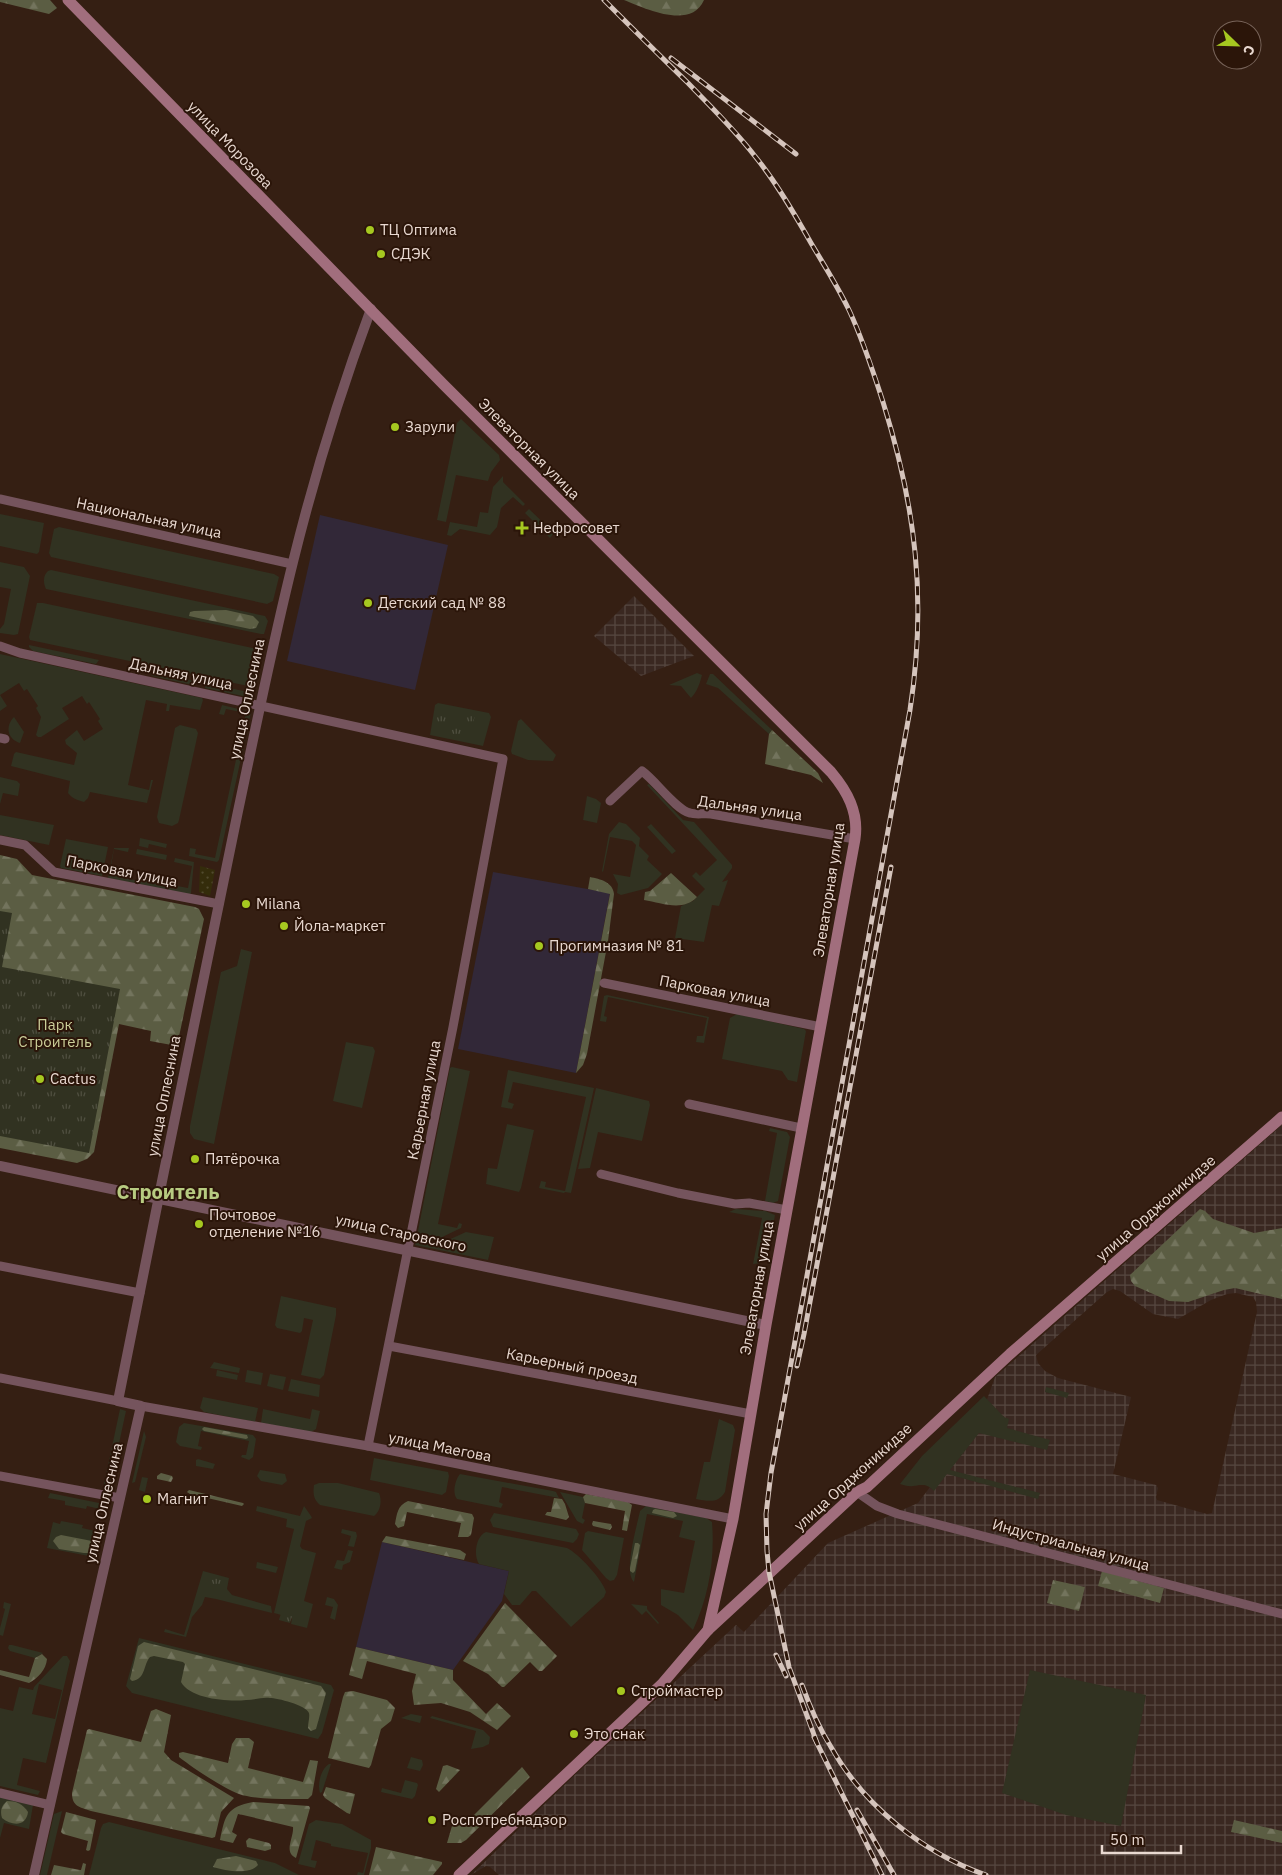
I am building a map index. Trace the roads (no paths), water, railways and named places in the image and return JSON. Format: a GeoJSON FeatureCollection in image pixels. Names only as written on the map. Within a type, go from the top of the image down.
{"type":"FeatureCollection","features":[{"type":"Feature","properties":{"kind":"main road","name":"улица Морозова"},"geometry":{"type":"LineString","coordinates":[[68,0],[371,309]]}},
{"type":"Feature","properties":{"kind":"main road","name":"Элеваторная улица"},"geometry":{"type":"LineString","coordinates":[[371,309],[620,562],[831,772],[845,790],[852,806],[856,825],[855,839],[801,1128],[733,1519],[708,1630]]}},
{"type":"Feature","properties":{"kind":"main road","name":"улица Орджоникидзе"},"geometry":{"type":"LineString","coordinates":[[459,1875],[662,1684],[708,1630],[857,1492],[867,1487],[1010,1354],[1282,1117]]}},
{"type":"Feature","properties":{"kind":"street","name":"улица Оплеснина"},"geometry":{"type":"LineString","coordinates":[[118,1401],[219,904],[292,564],[338,402],[371,309]]}},
{"type":"Feature","properties":{"kind":"street","name":"Национальная улица"},"geometry":{"type":"LineString","coordinates":[[0,500],[292,564]]}},
{"type":"Feature","properties":{"kind":"street","name":"Дальняя улица"},"geometry":{"type":"LineString","coordinates":[[0,646],[20,653],[504,759]]}},
{"type":"Feature","properties":{"kind":"street","name":"Карьерная улица"},"geometry":{"type":"LineString","coordinates":[[368,1446],[504,759]]}},
{"type":"Feature","properties":{"kind":"street","name":"Дальняя улица"},"geometry":{"type":"LineString","coordinates":[[610,801],[642,772],[689,813],[711,814],[855,839]]}},
{"type":"Feature","properties":{"kind":"street","name":"Парковая улица"},"geometry":{"type":"LineString","coordinates":[[0,840],[25,845],[54,872],[219,904]]}},
{"type":"Feature","properties":{"kind":"street","name":"Парковая улица"},"geometry":{"type":"LineString","coordinates":[[604,983],[821,1026]]}},
{"type":"Feature","properties":{"kind":"street"},"geometry":{"type":"LineString","coordinates":[[689,1104],[801,1128]]}},
{"type":"Feature","properties":{"kind":"street","name":"улица Старовского"},"geometry":{"type":"LineString","coordinates":[[0,1166],[766,1325]]}},
{"type":"Feature","properties":{"kind":"street"},"geometry":{"type":"LineString","coordinates":[[600,1174],[727,1203],[749,1203],[787,1210]]}},
{"type":"Feature","properties":{"kind":"street"},"geometry":{"type":"LineString","coordinates":[[0,1266],[140,1293]]}},
{"type":"Feature","properties":{"kind":"street","name":"Карьерный проезд"},"geometry":{"type":"LineString","coordinates":[[389,1346],[751,1414]]}},
{"type":"Feature","properties":{"kind":"street"},"geometry":{"type":"LineString","coordinates":[[0,1378],[142,1406]]}},
{"type":"Feature","properties":{"kind":"street","name":"улица Оплеснина"},"geometry":{"type":"LineString","coordinates":[[34,1875],[142,1406]]}},
{"type":"Feature","properties":{"kind":"street","name":"улица Маегова"},"geometry":{"type":"LineString","coordinates":[[142,1406],[368,1446],[733,1519]]}},
{"type":"Feature","properties":{"kind":"street"},"geometry":{"type":"LineString","coordinates":[[0,1476],[120,1498]]}},
{"type":"Feature","properties":{"kind":"street","name":"Индустриальная улица"},"geometry":{"type":"LineString","coordinates":[[857,1492],[877,1506],[898,1514],[1282,1614]]}},
{"type":"Feature","properties":{"kind":"street"},"geometry":{"type":"LineString","coordinates":[[0,1793],[50,1805]]}},
{"type":"Feature","properties":{"kind":"railway"},"geometry":{"type":"LineString","coordinates":[[604,0],[688,83],[746,145],[770,176],[836,284],[859,333],[872,367],[904,479],[911,517],[918,592],[918,630],[910,710],[771,1473],[766,1514],[769,1572],[789,1667],[817,1743]]}},
{"type":"Feature","properties":{"kind":"railway"},"geometry":{"type":"LineString","coordinates":[[671,58],[796,154]]}},
{"type":"Feature","properties":{"kind":"railway"},"geometry":{"type":"LineString","coordinates":[[797,1366],[891,867]]}},
{"type":"Feature","properties":{"kind":"railway"},"geometry":{"type":"LineString","coordinates":[[776,1655],[786,1676]]}},
{"type":"Feature","properties":{"kind":"railway"},"geometry":{"type":"LineString","coordinates":[[802,1685],[815,1717],[831,1747],[860,1789],[878,1808],[897,1825],[940,1854],[986,1875]]}},
{"type":"Feature","properties":{"kind":"railway"},"geometry":{"type":"LineString","coordinates":[[814,1737],[882,1875]]}},
{"type":"Feature","properties":{"kind":"railway"},"geometry":{"type":"LineString","coordinates":[[857,1810],[894,1875]]}},
{"type":"Feature","properties":{"kind":"place","name":"ТЦ Оптима"},"geometry":{"type":"Point","coordinates":[370,230]}},
{"type":"Feature","properties":{"kind":"place","name":"СДЭК"},"geometry":{"type":"Point","coordinates":[381,254]}},
{"type":"Feature","properties":{"kind":"place","name":"Зарули"},"geometry":{"type":"Point","coordinates":[395,427]}},
{"type":"Feature","properties":{"kind":"place","name":"Нефросовет"},"geometry":{"type":"Point","coordinates":[522,528]}},
{"type":"Feature","properties":{"kind":"place","name":"Детский сад № 88"},"geometry":{"type":"Point","coordinates":[368,603]}},
{"type":"Feature","properties":{"kind":"place","name":"Milana"},"geometry":{"type":"Point","coordinates":[246,904]}},
{"type":"Feature","properties":{"kind":"place","name":"Йола-маркет"},"geometry":{"type":"Point","coordinates":[284,926]}},
{"type":"Feature","properties":{"kind":"place","name":"Прогимназия № 81"},"geometry":{"type":"Point","coordinates":[539,946]}},
{"type":"Feature","properties":{"kind":"place","name":"Cactus"},"geometry":{"type":"Point","coordinates":[40,1079]}},
{"type":"Feature","properties":{"kind":"place","name":"Пятёрочка"},"geometry":{"type":"Point","coordinates":[195,1159]}},
{"type":"Feature","properties":{"kind":"place","name":"Почтовое отделение №16"},"geometry":{"type":"Point","coordinates":[199,1224]}},
{"type":"Feature","properties":{"kind":"place","name":"Магнит"},"geometry":{"type":"Point","coordinates":[147,1499]}},
{"type":"Feature","properties":{"kind":"place","name":"Строймастер"},"geometry":{"type":"Point","coordinates":[621,1691]}},
{"type":"Feature","properties":{"kind":"place","name":"Это снак"},"geometry":{"type":"Point","coordinates":[574,1734]}},
{"type":"Feature","properties":{"kind":"place","name":"Роспотребнадзор"},"geometry":{"type":"Point","coordinates":[432,1820]}},
{"type":"Feature","properties":{"kind":"district","name":"Строитель"},"geometry":{"type":"Point","coordinates":[168,1192]}},
{"type":"Feature","properties":{"kind":"park label","name":"Парк Строитель"},"geometry":{"type":"Point","coordinates":[55,1034]}}]}
